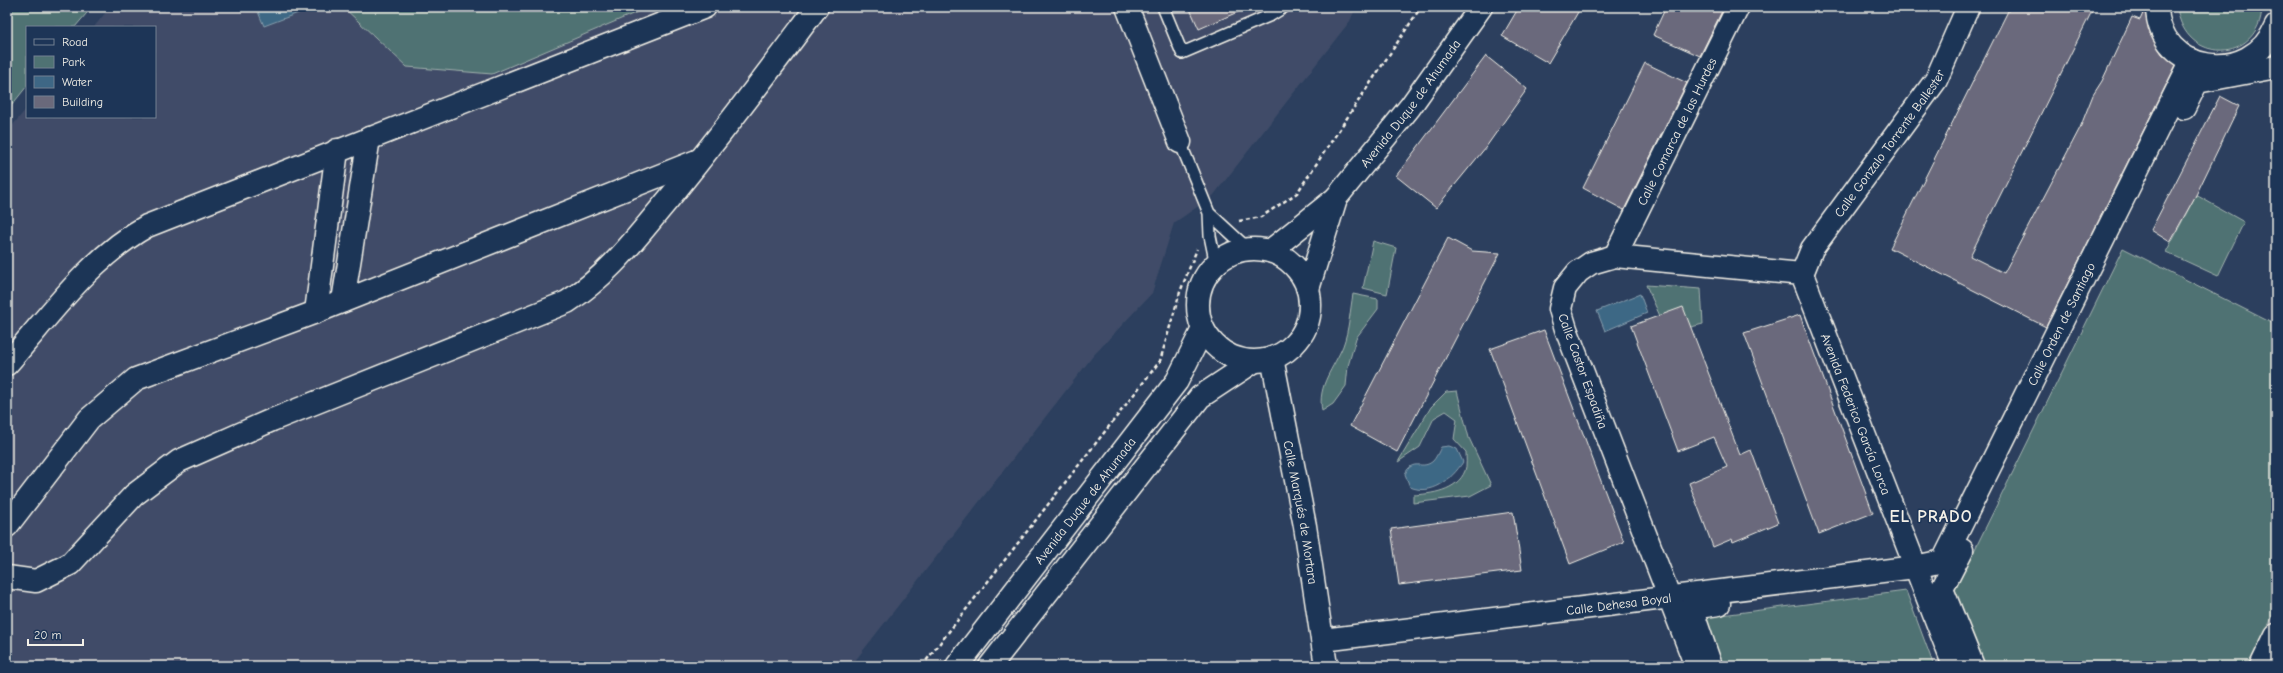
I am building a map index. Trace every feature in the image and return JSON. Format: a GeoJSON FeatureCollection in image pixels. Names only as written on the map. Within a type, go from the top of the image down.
{"type":"FeatureCollection","features":[{"type":"Feature","properties":{"kind":"street"},"geometry":{"type":"LineString","coordinates":[[7,364],[99,260],[124,239],[147,226],[337,150],[705,7]]}},
{"type":"Feature","properties":{"kind":"street"},"geometry":{"type":"LineString","coordinates":[[7,577],[36,581],[70,564],[134,495],[179,461],[272,420],[567,302],[591,287],[614,264],[702,159],[817,7]]}},
{"type":"Feature","properties":{"kind":"street"},"geometry":{"type":"LineString","coordinates":[[1127,7],[1180,142]]}},
{"type":"Feature","properties":{"kind":"street","name":"Avenida Duque de Ahumada"},"geometry":{"type":"LineString","coordinates":[[1270,251],[1336,198],[1410,107],[1482,7]]}},
{"type":"Feature","properties":{"kind":"street","name":"Calle Comarca de las Hurdes"},"geometry":{"type":"LineString","coordinates":[[1615,256],[1738,7]]}},
{"type":"Feature","properties":{"kind":"street","name":"Calle Gonzalo Torrente Ballester"},"geometry":{"type":"LineString","coordinates":[[1802,274],[1812,249],[1936,80],[1968,7]]}},
{"type":"Feature","properties":{"kind":"street"},"geometry":{"type":"LineString","coordinates":[[2157,7],[2157,16],[2164,34],[2176,50],[2192,60],[2211,66],[2230,65],[2249,58],[2270,46],[2276,26]]}},
{"type":"Feature","properties":{"kind":"street","name":"Calle Orden de Santiago"},"geometry":{"type":"LineString","coordinates":[[1915,567],[1943,561],[1952,545],[2192,60]]}},
{"type":"Feature","properties":{"kind":"street"},"geometry":{"type":"LineString","coordinates":[[1973,666],[1942,589],[2197,82],[2276,67]]}},
{"type":"Feature","properties":{"kind":"street"},"geometry":{"type":"LineString","coordinates":[[343,301],[369,138]]}},
{"type":"Feature","properties":{"kind":"street"},"geometry":{"type":"LineString","coordinates":[[316,312],[337,150]]}},
{"type":"Feature","properties":{"kind":"street"},"geometry":{"type":"LineString","coordinates":[[7,526],[89,419],[136,379],[316,312],[702,159]]}},
{"type":"Feature","properties":{"kind":"street","name":"Avenida Duque de Ahumada"},"geometry":{"type":"LineString","coordinates":[[1308,289],[1336,198]]}},
{"type":"Feature","properties":{"kind":"street"},"geometry":{"type":"LineString","coordinates":[[1248,249],[1270,251],[1287,259],[1295,267],[1308,289],[1310,310],[1305,328],[1291,347],[1262,360],[1230,356],[1214,345],[1203,329],[1198,308],[1200,290],[1209,272],[1227,255],[1248,249]]}},
{"type":"Feature","properties":{"kind":"street","name":"Calle Castor Espadiña"},"geometry":{"type":"LineString","coordinates":[[1696,666],[1566,329],[1560,309],[1565,288],[1578,272],[1591,263],[1615,256],[1802,274]]}},
{"type":"Feature","properties":{"kind":"street","name":"Avenida Federico García Lorca"},"geometry":{"type":"LineString","coordinates":[[1802,274],[1954,666]]}},
{"type":"Feature","properties":{"kind":"street","name":"Avenida Duque de Ahumada"},"geometry":{"type":"LineString","coordinates":[[957,666],[1177,381],[1203,329]]}},
{"type":"Feature","properties":{"kind":"street","name":"Avenida Duque de Ahumada"},"geometry":{"type":"LineString","coordinates":[[990,666],[1200,397],[1262,360]]}},
{"type":"Feature","properties":{"kind":"street","name":"Calle Marqués de Mortara"},"geometry":{"type":"LineString","coordinates":[[1262,360],[1305,526],[1326,666]]}},
{"type":"Feature","properties":{"kind":"street","name":"Calle Dehesa Boyal"},"geometry":{"type":"LineString","coordinates":[[1323,640],[1669,596],[1915,567]]}},
{"type":"Feature","properties":{"kind":"street"},"geometry":{"type":"LineString","coordinates":[[1711,666],[1691,608],[1906,580],[1940,666]]}},
{"type":"Feature","properties":{"kind":"street"},"geometry":{"type":"LineString","coordinates":[[2261,666],[2276,635]]}},
{"type":"Feature","properties":{"kind":"lane"},"geometry":{"type":"LineString","coordinates":[[1163,7],[1182,53],[1270,15],[1284,7]]}},
{"type":"Feature","properties":{"kind":"lane"},"geometry":{"type":"LineString","coordinates":[[1180,142],[1209,213],[1210,236],[1216,265]]}},
{"type":"Feature","properties":{"kind":"lane"},"geometry":{"type":"LineString","coordinates":[[1209,213],[1248,249]]}},
{"type":"Feature","properties":{"kind":"path"},"geometry":{"type":"LineString","coordinates":[[1226,228],[1238,222],[1260,217],[1297,193],[1421,7]]}},
{"type":"Feature","properties":{"kind":"path"},"geometry":{"type":"LineString","coordinates":[[922,666],[1160,361],[1180,292],[1192,264],[1199,241],[1210,236]]}},
{"type":"Feature","properties":{"kind":"shaded area"},"geometry":{"type":"Polygon","coordinates":[[[110,7],[1356,7],[1350,21],[1213,196],[1174,223],[1152,293],[1093,356],[851,666],[7,666],[7,132],[26,109],[26,118],[156,118],[156,26],[95,26],[110,7]]]}},
{"type":"Feature","properties":{"kind":"green space"},"geometry":{"type":"Polygon","coordinates":[[[7,7],[92,7],[76,26],[26,26],[26,87],[7,111],[7,7]]]}},
{"type":"Feature","properties":{"kind":"green space"},"geometry":{"type":"Polygon","coordinates":[[[343,7],[649,7],[492,74],[407,67],[343,7]]]}},
{"type":"Feature","properties":{"kind":"green space"},"geometry":{"type":"Polygon","coordinates":[[[2177,7],[2262,7],[2258,25],[2249,39],[2236,47],[2221,50],[2206,48],[2193,40],[2183,26],[2177,7]]]}},
{"type":"Feature","properties":{"kind":"green space"},"geometry":{"type":"Polygon","coordinates":[[[2196,195],[2244,222],[2218,276],[2166,252],[2196,195]]]}},
{"type":"Feature","properties":{"kind":"green space"},"geometry":{"type":"Polygon","coordinates":[[[1373,241],[1396,248],[1387,294],[1363,288],[1373,241]]]}},
{"type":"Feature","properties":{"kind":"green space"},"geometry":{"type":"Polygon","coordinates":[[[2123,248],[2276,325],[2276,610],[2248,666],[1978,666],[1950,600],[2123,248]]]}},
{"type":"Feature","properties":{"kind":"green space"},"geometry":{"type":"Polygon","coordinates":[[[1646,285],[1701,289],[1703,324],[1691,327],[1660,316],[1646,285]]]}},
{"type":"Feature","properties":{"kind":"green space"},"geometry":{"type":"Polygon","coordinates":[[[1353,294],[1378,299],[1378,309],[1356,338],[1348,366],[1346,386],[1333,404],[1322,411],[1321,402],[1324,385],[1345,340],[1353,294]]]}},
{"type":"Feature","properties":{"kind":"green space"},"geometry":{"type":"Polygon","coordinates":[[[1457,391],[1469,438],[1491,485],[1470,496],[1413,503],[1413,495],[1428,494],[1450,487],[1461,478],[1465,471],[1466,452],[1454,439],[1457,419],[1446,411],[1434,418],[1420,447],[1398,462],[1431,407],[1446,392],[1457,391]]]}},
{"type":"Feature","properties":{"kind":"green space"},"geometry":{"type":"Polygon","coordinates":[[[1906,591],[1934,666],[1717,666],[1699,618],[1906,591]]]}},
{"type":"Feature","properties":{"kind":"water"},"geometry":{"type":"Polygon","coordinates":[[[256,7],[314,7],[264,26],[256,7]]]}},
{"type":"Feature","properties":{"kind":"water"},"geometry":{"type":"Polygon","coordinates":[[[1640,294],[1647,313],[1605,331],[1597,311],[1640,294]]]}},
{"type":"Feature","properties":{"kind":"water"},"geometry":{"type":"Polygon","coordinates":[[[1449,446],[1457,449],[1463,462],[1453,475],[1440,485],[1433,488],[1418,489],[1410,487],[1405,474],[1408,469],[1414,465],[1429,464],[1434,460],[1441,447],[1449,446]]]}},
{"type":"Feature","properties":{"kind":"building"},"geometry":{"type":"Polygon","coordinates":[[[1189,7],[1249,7],[1199,29],[1189,7]]]}},
{"type":"Feature","properties":{"kind":"building"},"geometry":{"type":"Polygon","coordinates":[[[1519,7],[1581,7],[1548,63],[1502,36],[1519,7]]]}},
{"type":"Feature","properties":{"kind":"building"},"geometry":{"type":"Polygon","coordinates":[[[1666,7],[1724,7],[1700,56],[1653,35],[1666,7]]]}},
{"type":"Feature","properties":{"kind":"building"},"geometry":{"type":"Polygon","coordinates":[[[2010,7],[2094,7],[1970,256],[2004,273],[2080,128],[2093,95],[2102,81],[2132,17],[2140,20],[2145,9],[2151,36],[2162,54],[2176,65],[2046,327],[1890,248],[2010,7]]]}},
{"type":"Feature","properties":{"kind":"building"},"geometry":{"type":"Polygon","coordinates":[[[1486,56],[1527,89],[1486,147],[1436,208],[1396,176],[1486,56]]]}},
{"type":"Feature","properties":{"kind":"building"},"geometry":{"type":"Polygon","coordinates":[[[1645,63],[1687,83],[1624,210],[1583,188],[1645,63]]]}},
{"type":"Feature","properties":{"kind":"building"},"geometry":{"type":"Polygon","coordinates":[[[2220,96],[2239,106],[2196,195],[2170,242],[2151,230],[2220,96]]]}},
{"type":"Feature","properties":{"kind":"building"},"geometry":{"type":"Polygon","coordinates":[[[1448,238],[1472,251],[1500,253],[1397,452],[1350,426],[1448,238]]]}},
{"type":"Feature","properties":{"kind":"building"},"geometry":{"type":"Polygon","coordinates":[[[1683,307],[1740,455],[1751,450],[1778,523],[1733,542],[1732,539],[1713,547],[1689,483],[1727,467],[1714,437],[1678,451],[1631,326],[1683,307]]]}},
{"type":"Feature","properties":{"kind":"building"},"geometry":{"type":"Polygon","coordinates":[[[1800,315],[1873,513],[1819,534],[1744,333],[1800,315]]]}},
{"type":"Feature","properties":{"kind":"building"},"geometry":{"type":"Polygon","coordinates":[[[1544,330],[1624,542],[1570,564],[1490,349],[1544,330]]]}},
{"type":"Feature","properties":{"kind":"building"},"geometry":{"type":"Polygon","coordinates":[[[1513,512],[1522,570],[1399,585],[1391,529],[1513,512]]]}},
{"type":"Feature","properties":{"kind":"district","name":"EL PRADO"},"geometry":{"type":"Point","coordinates":[1931,516]}}]}
